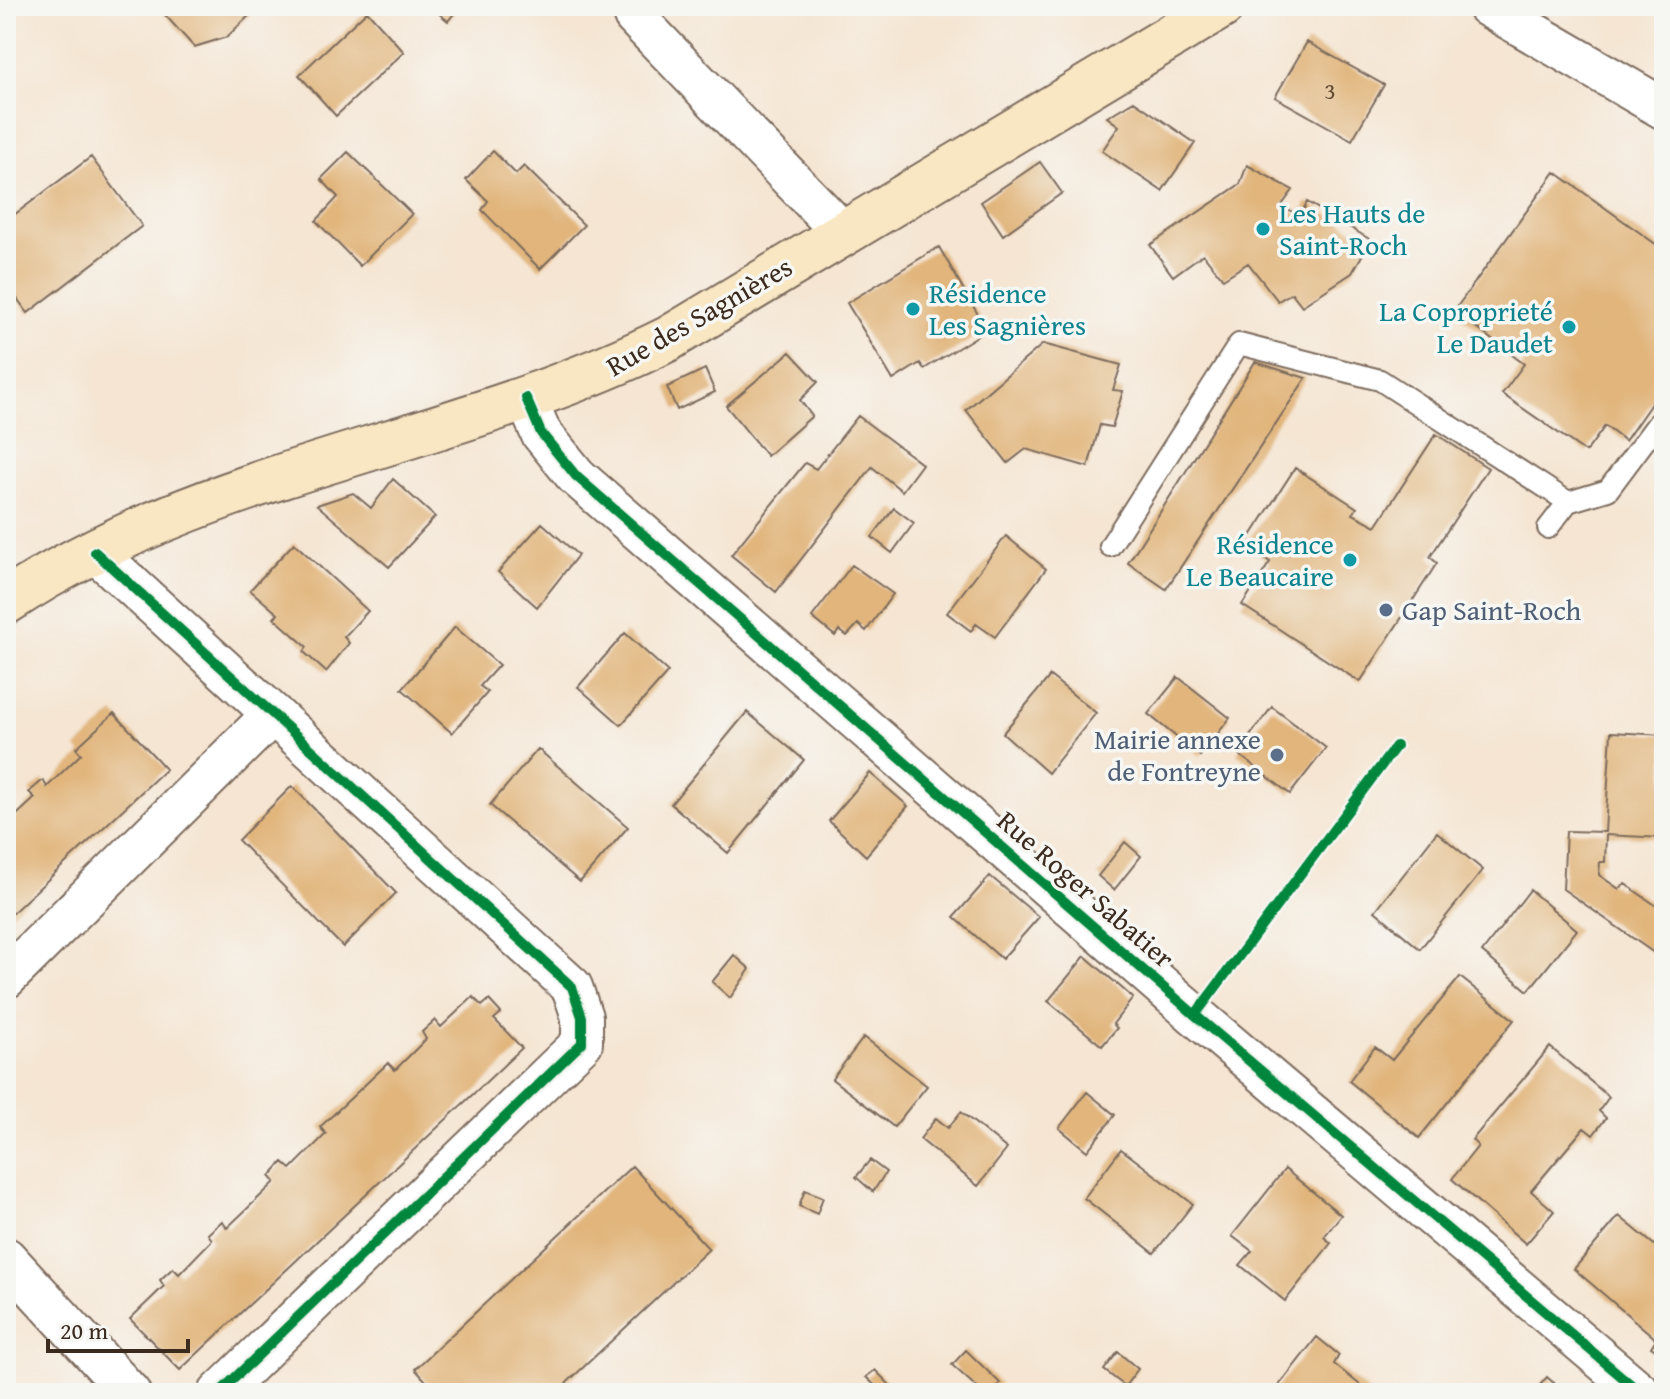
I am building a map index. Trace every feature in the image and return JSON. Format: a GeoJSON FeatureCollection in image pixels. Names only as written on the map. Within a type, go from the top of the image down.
{"type":"FeatureCollection","features":[{"type":"Feature","properties":{"kind":"main road","name":"Rue des Sagnières"},"geometry":{"type":"LineString","coordinates":[[6,602],[95,552],[166,518],[328,460],[601,372],[668,339],[1222,6]]}},
{"type":"Feature","properties":{"kind":"street"},"geometry":{"type":"LineString","coordinates":[[632,6],[634,16],[842,232]]}},
{"type":"Feature","properties":{"kind":"street"},"geometry":{"type":"LineString","coordinates":[[1487,6],[1664,109]]}},
{"type":"Feature","properties":{"kind":"street","name":"Rue Roger Sabatier"},"geometry":{"type":"LineString","coordinates":[[526,398],[541,433],[576,476],[1195,1015],[1641,1393]]}},
{"type":"Feature","properties":{"kind":"street"},"geometry":{"type":"LineString","coordinates":[[95,552],[572,987],[582,1017],[582,1043],[219,1393]]}},
{"type":"Feature","properties":{"kind":"street"},"geometry":{"type":"LineString","coordinates":[[6,978],[273,714]]}},
{"type":"Feature","properties":{"kind":"street"},"geometry":{"type":"LineString","coordinates":[[6,1258],[130,1393]]}},
{"type":"Feature","properties":{"kind":"lane"},"geometry":{"type":"LineString","coordinates":[[1110,546],[1239,344],[1380,380],[1568,502]]}},
{"type":"Feature","properties":{"kind":"lane"},"geometry":{"type":"LineString","coordinates":[[1548,528],[1568,502],[1608,490],[1664,415]]}},
{"type":"Feature","properties":{"kind":"building"},"geometry":{"type":"Polygon","coordinates":[[[157,6],[259,6],[227,37],[194,47],[157,6]]]}},
{"type":"Feature","properties":{"kind":"building"},"geometry":{"type":"Polygon","coordinates":[[[430,6],[460,6],[448,21],[430,6]]]}},
{"type":"Feature","properties":{"kind":"building"},"geometry":{"type":"Polygon","coordinates":[[[367,11],[404,52],[336,116],[299,75],[367,11]]]}},
{"type":"Feature","properties":{"kind":"building"},"geometry":{"type":"Polygon","coordinates":[[[1307,42],[1384,85],[1352,140],[1275,97],[1307,42]]]}},
{"type":"Feature","properties":{"kind":"building"},"geometry":{"type":"Polygon","coordinates":[[[1134,101],[1195,143],[1162,191],[1102,151],[1119,126],[1107,117],[1134,101]]]}},
{"type":"Feature","properties":{"kind":"building"},"geometry":{"type":"Polygon","coordinates":[[[493,151],[516,174],[524,166],[584,225],[540,269],[482,210],[488,201],[466,180],[493,151]]]}},
{"type":"Feature","properties":{"kind":"building"},"geometry":{"type":"Polygon","coordinates":[[[348,152],[412,214],[360,266],[316,221],[338,197],[321,179],[348,152]]]}},
{"type":"Feature","properties":{"kind":"building"},"geometry":{"type":"Polygon","coordinates":[[[91,157],[142,226],[28,313],[6,284],[6,221],[91,157]]]}},
{"type":"Feature","properties":{"kind":"building"},"geometry":{"type":"Polygon","coordinates":[[[1040,162],[1062,193],[1003,235],[981,202],[1040,162]]]}},
{"type":"Feature","properties":{"kind":"building","name":"Les Hauts de Saint-Roch"},"geometry":{"type":"Polygon","coordinates":[[[1247,165],[1293,190],[1282,205],[1300,217],[1307,202],[1371,240],[1352,273],[1302,306],[1292,293],[1278,301],[1248,263],[1223,279],[1203,254],[1173,276],[1150,245],[1240,184],[1247,165]]]}},
{"type":"Feature","properties":{"kind":"building","name":"La Coproprieté Le Daudet"},"geometry":{"type":"Polygon","coordinates":[[[1555,172],[1664,250],[1664,385],[1625,441],[1605,426],[1586,452],[1502,394],[1524,364],[1454,311],[1555,172]]]}},
{"type":"Feature","properties":{"kind":"building","name":"Résidence Les Sagnières"},"geometry":{"type":"Polygon","coordinates":[[[939,247],[987,330],[924,369],[920,363],[893,380],[847,303],[939,247]]]}},
{"type":"Feature","properties":{"kind":"building"},"geometry":{"type":"Polygon","coordinates":[[[1043,344],[1121,365],[1113,390],[1123,391],[1112,427],[1100,425],[1088,467],[1026,449],[1008,463],[966,410],[1043,344]]]}},
{"type":"Feature","properties":{"kind":"building"},"geometry":{"type":"Polygon","coordinates":[[[790,352],[818,382],[800,400],[812,416],[767,456],[726,406],[790,352]]]}},
{"type":"Feature","properties":{"kind":"building"},"geometry":{"type":"Polygon","coordinates":[[[1255,362],[1306,378],[1166,589],[1128,563],[1255,362]]]}},
{"type":"Feature","properties":{"kind":"building"},"geometry":{"type":"Polygon","coordinates":[[[705,369],[715,392],[677,410],[667,387],[705,369]]]}},
{"type":"Feature","properties":{"kind":"building"},"geometry":{"type":"Polygon","coordinates":[[[858,416],[922,464],[902,491],[872,467],[776,592],[731,555],[805,463],[816,469],[858,416]]]}},
{"type":"Feature","properties":{"kind":"building","name":"Résidence Le Beaucaire"},"geometry":{"type":"Polygon","coordinates":[[[1436,434],[1488,468],[1430,557],[1437,563],[1360,682],[1242,605],[1270,562],[1245,545],[1295,468],[1357,508],[1353,514],[1376,526],[1436,434]]]}},
{"type":"Feature","properties":{"kind":"building"},"geometry":{"type":"Polygon","coordinates":[[[393,479],[435,517],[389,567],[317,505],[353,493],[371,508],[393,479]]]}},
{"type":"Feature","properties":{"kind":"building"},"geometry":{"type":"Polygon","coordinates":[[[894,508],[914,523],[892,553],[872,537],[894,508]]]}},
{"type":"Feature","properties":{"kind":"building"},"geometry":{"type":"Polygon","coordinates":[[[542,523],[578,555],[537,607],[498,572],[542,523]]]}},
{"type":"Feature","properties":{"kind":"building"},"geometry":{"type":"Polygon","coordinates":[[[1006,536],[1046,569],[995,637],[976,624],[971,631],[947,613],[1006,536]]]}},
{"type":"Feature","properties":{"kind":"building"},"geometry":{"type":"Polygon","coordinates":[[[294,543],[368,611],[344,637],[349,643],[326,672],[304,652],[307,647],[274,618],[278,614],[250,590],[294,543]]]}},
{"type":"Feature","properties":{"kind":"building"},"geometry":{"type":"Polygon","coordinates":[[[852,565],[893,594],[866,631],[858,624],[847,636],[839,630],[835,636],[812,617],[852,565]]]}},
{"type":"Feature","properties":{"kind":"building"},"geometry":{"type":"Polygon","coordinates":[[[455,627],[499,665],[480,686],[488,692],[452,733],[402,689],[455,627]]]}},
{"type":"Feature","properties":{"kind":"building"},"geometry":{"type":"Polygon","coordinates":[[[625,633],[668,672],[621,725],[578,687],[625,633]]]}},
{"type":"Feature","properties":{"kind":"building"},"geometry":{"type":"Polygon","coordinates":[[[1050,676],[1096,713],[1048,773],[1003,733],[1050,676]]]}},
{"type":"Feature","properties":{"kind":"building"},"geometry":{"type":"Polygon","coordinates":[[[1178,677],[1230,718],[1200,756],[1148,714],[1178,677]]]}},
{"type":"Feature","properties":{"kind":"building"},"geometry":{"type":"Polygon","coordinates":[[[1272,707],[1326,748],[1290,794],[1237,753],[1272,707]]]}},
{"type":"Feature","properties":{"kind":"building"},"geometry":{"type":"Polygon","coordinates":[[[747,712],[804,760],[728,853],[671,804],[747,712]]]}},
{"type":"Feature","properties":{"kind":"building"},"geometry":{"type":"Polygon","coordinates":[[[114,713],[166,769],[6,919],[6,825],[35,798],[29,792],[43,780],[47,787],[81,754],[76,748],[114,713]]]}},
{"type":"Feature","properties":{"kind":"building"},"geometry":{"type":"Polygon","coordinates":[[[1611,732],[1664,735],[1664,838],[1606,835],[1605,862],[1600,862],[1599,875],[1619,889],[1625,884],[1664,911],[1664,960],[1563,889],[1566,831],[1605,832],[1611,732]]]}},
{"type":"Feature","properties":{"kind":"building"},"geometry":{"type":"Polygon","coordinates":[[[538,749],[628,827],[580,882],[490,805],[538,749]]]}},
{"type":"Feature","properties":{"kind":"building"},"geometry":{"type":"Polygon","coordinates":[[[870,773],[908,806],[866,856],[829,821],[870,773]]]}},
{"type":"Feature","properties":{"kind":"building"},"geometry":{"type":"Polygon","coordinates":[[[292,786],[396,893],[343,947],[238,840],[292,786]]]}},
{"type":"Feature","properties":{"kind":"building"},"geometry":{"type":"Polygon","coordinates":[[[1437,832],[1483,870],[1420,949],[1375,911],[1437,832]]]}},
{"type":"Feature","properties":{"kind":"building"},"geometry":{"type":"Polygon","coordinates":[[[1125,842],[1141,856],[1114,890],[1098,876],[1125,842]]]}},
{"type":"Feature","properties":{"kind":"building"},"geometry":{"type":"Polygon","coordinates":[[[990,876],[1039,917],[1002,959],[954,917],[990,876]]]}},
{"type":"Feature","properties":{"kind":"building"},"geometry":{"type":"Polygon","coordinates":[[[1530,890],[1577,930],[1528,991],[1482,952],[1530,890]]]}},
{"type":"Feature","properties":{"kind":"building"},"geometry":{"type":"Polygon","coordinates":[[[734,955],[750,969],[730,998],[712,982],[734,955]]]}},
{"type":"Feature","properties":{"kind":"building"},"geometry":{"type":"Polygon","coordinates":[[[1085,956],[1133,998],[1113,1024],[1117,1028],[1102,1046],[1048,1001],[1085,956]]]}},
{"type":"Feature","properties":{"kind":"building"},"geometry":{"type":"Polygon","coordinates":[[[1460,977],[1514,1020],[1419,1138],[1349,1081],[1375,1047],[1392,1060],[1460,977]]]}},
{"type":"Feature","properties":{"kind":"building"},"geometry":{"type":"Polygon","coordinates":[[[473,997],[482,1006],[489,1000],[501,1013],[494,1019],[522,1048],[180,1370],[130,1319],[164,1286],[160,1280],[173,1268],[179,1274],[212,1240],[208,1234],[222,1221],[227,1228],[275,1182],[270,1176],[283,1162],[291,1169],[326,1134],[320,1127],[388,1063],[395,1070],[426,1039],[422,1032],[435,1020],[441,1027],[473,997]]]}},
{"type":"Feature","properties":{"kind":"building"},"geometry":{"type":"Polygon","coordinates":[[[864,1037],[927,1086],[894,1127],[832,1079],[864,1037]]]}},
{"type":"Feature","properties":{"kind":"building"},"geometry":{"type":"Polygon","coordinates":[[[1550,1047],[1609,1097],[1599,1111],[1606,1118],[1593,1135],[1584,1128],[1531,1191],[1554,1211],[1526,1244],[1452,1179],[1478,1146],[1472,1140],[1550,1047]]]}},
{"type":"Feature","properties":{"kind":"building"},"geometry":{"type":"Polygon","coordinates":[[[1087,1092],[1115,1115],[1087,1151],[1059,1128],[1087,1092]]]}},
{"type":"Feature","properties":{"kind":"building"},"geometry":{"type":"Polygon","coordinates":[[[961,1112],[1007,1149],[978,1186],[920,1139],[936,1118],[948,1128],[961,1112]]]}},
{"type":"Feature","properties":{"kind":"building"},"geometry":{"type":"Polygon","coordinates":[[[1121,1149],[1193,1204],[1154,1253],[1084,1198],[1121,1149]]]}},
{"type":"Feature","properties":{"kind":"building"},"geometry":{"type":"Polygon","coordinates":[[[870,1160],[886,1172],[873,1192],[856,1177],[870,1160]]]}},
{"type":"Feature","properties":{"kind":"building"},"geometry":{"type":"Polygon","coordinates":[[[632,1166],[709,1249],[556,1393],[437,1393],[415,1369],[632,1166]]]}},
{"type":"Feature","properties":{"kind":"building"},"geometry":{"type":"Polygon","coordinates":[[[1285,1169],[1341,1215],[1324,1237],[1331,1243],[1285,1301],[1240,1265],[1252,1251],[1232,1236],[1285,1169]]]}},
{"type":"Feature","properties":{"kind":"building"},"geometry":{"type":"Polygon","coordinates":[[[805,1190],[823,1197],[817,1214],[799,1206],[805,1190]]]}},
{"type":"Feature","properties":{"kind":"building"},"geometry":{"type":"Polygon","coordinates":[[[1619,1216],[1664,1253],[1664,1356],[1651,1347],[1656,1339],[1574,1269],[1619,1216]]]}},
{"type":"Feature","properties":{"kind":"building"},"geometry":{"type":"Polygon","coordinates":[[[1317,1337],[1339,1355],[1334,1364],[1370,1393],[1273,1393],[1317,1337]]]}},
{"type":"Feature","properties":{"kind":"building"},"geometry":{"type":"Polygon","coordinates":[[[966,1350],[1000,1383],[991,1393],[983,1393],[952,1365],[966,1350]]]}},
{"type":"Feature","properties":{"kind":"building"},"geometry":{"type":"Polygon","coordinates":[[[1118,1352],[1138,1369],[1125,1386],[1104,1370],[1118,1352]]]}},
{"type":"Feature","properties":{"kind":"building"},"geometry":{"type":"Polygon","coordinates":[[[875,1370],[890,1385],[883,1393],[866,1377],[875,1370]]]}},
{"type":"Feature","properties":{"kind":"building"},"geometry":{"type":"Polygon","coordinates":[[[1547,1377],[1565,1393],[1533,1393],[1547,1377]]]}},
{"type":"Feature","properties":{"kind":"cycle path"},"geometry":{"type":"LineString","coordinates":[[526,398],[541,433],[576,476],[1195,1015],[1641,1393]]}},
{"type":"Feature","properties":{"kind":"cycle path"},"geometry":{"type":"LineString","coordinates":[[95,552],[572,987],[582,1017],[582,1043],[219,1393]]}},
{"type":"Feature","properties":{"kind":"cycle path"},"geometry":{"type":"LineString","coordinates":[[1195,1015],[1396,746]]}},
{"type":"Feature","properties":{"kind":"place","name":"Les Hauts de Saint-Roch"},"geometry":{"type":"Point","coordinates":[1263,229]}},
{"type":"Feature","properties":{"kind":"place","name":"Résidence Les Sagnières"},"geometry":{"type":"Point","coordinates":[913,309]}},
{"type":"Feature","properties":{"kind":"place","name":"La Coproprieté Le Daudet"},"geometry":{"type":"Point","coordinates":[1569,327]}},
{"type":"Feature","properties":{"kind":"place","name":"Résidence Le Beaucaire"},"geometry":{"type":"Point","coordinates":[1350,560]}},
{"type":"Feature","properties":{"kind":"place","name":"Gap Saint-Roch"},"geometry":{"type":"Point","coordinates":[1386,610]}},
{"type":"Feature","properties":{"kind":"place","name":"Mairie annexe de Fontreyne"},"geometry":{"type":"Point","coordinates":[1277,755]}}]}
